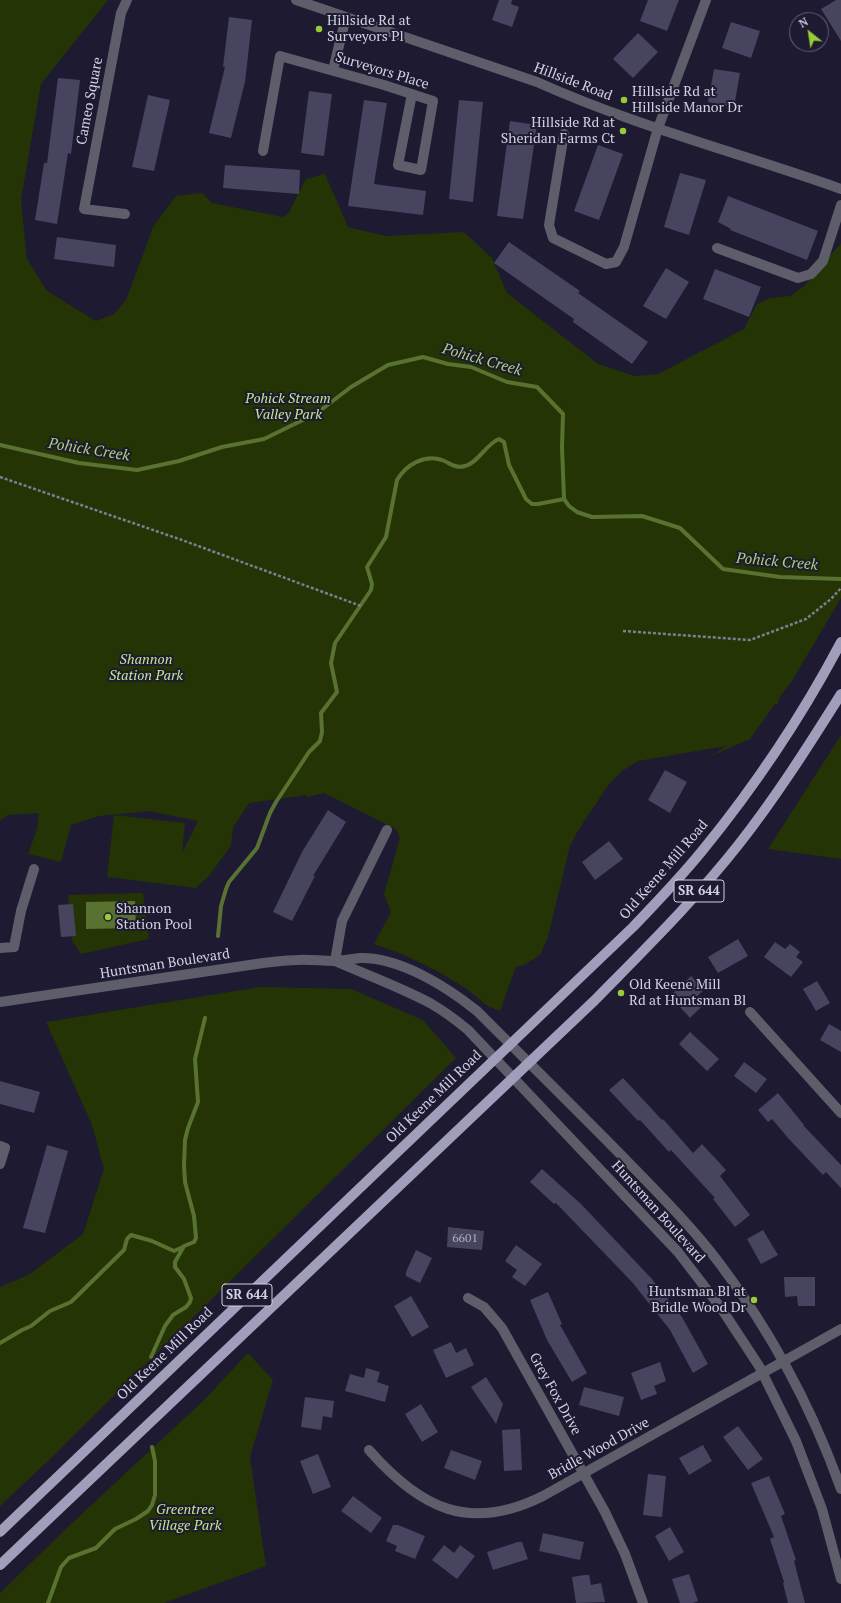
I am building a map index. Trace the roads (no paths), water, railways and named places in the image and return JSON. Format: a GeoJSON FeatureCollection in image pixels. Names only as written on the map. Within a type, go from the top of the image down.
{"type":"FeatureCollection","features":[{"type":"Feature","properties":{"kind":"main road","name":"Old Keene Mill Road"},"geometry":{"type":"LineString","coordinates":[[0,1532],[633,927],[670,888],[702,852],[732,813],[805,705],[841,642]]}},
{"type":"Feature","properties":{"kind":"main road","name":"SR 644"},"geometry":{"type":"LineString","coordinates":[[0,1565],[513,1078],[611,984],[670,923],[739,844],[813,739],[841,694]]}},
{"type":"Feature","properties":{"kind":"street","name":"Cameo Square"},"geometry":{"type":"LineString","coordinates":[[125,214],[84,209],[122,13],[127,0]]}},
{"type":"Feature","properties":{"kind":"street","name":"Hillside Road"},"geometry":{"type":"LineString","coordinates":[[296,0],[537,82],[565,95],[658,128],[841,189]]}},
{"type":"Feature","properties":{"kind":"street"},"geometry":{"type":"LineString","coordinates":[[564,134],[549,225],[553,238],[606,264],[616,262],[624,247],[658,128],[706,0]]}},
{"type":"Feature","properties":{"kind":"street"},"geometry":{"type":"LineString","coordinates":[[333,70],[346,17]]}},
{"type":"Feature","properties":{"kind":"street","name":"Surveyors Place"},"geometry":{"type":"LineString","coordinates":[[263,151],[280,56],[333,70],[412,94],[433,101],[421,170],[398,165],[412,94]]}},
{"type":"Feature","properties":{"kind":"street"},"geometry":{"type":"LineString","coordinates":[[717,248],[798,278],[811,274],[823,261],[841,205]]}},
{"type":"Feature","properties":{"kind":"street"},"geometry":{"type":"LineString","coordinates":[[335,961],[342,921],[387,830]]}},
{"type":"Feature","properties":{"kind":"street"},"geometry":{"type":"LineString","coordinates":[[0,948],[14,947],[21,911],[34,869]]}},
{"type":"Feature","properties":{"kind":"street","name":"Huntsman Boulevard"},"geometry":{"type":"LineString","coordinates":[[0,1002],[263,963],[297,960],[335,961],[361,958],[387,961],[441,985],[477,1011],[621,1155],[697,1235],[742,1294],[784,1361],[819,1431],[841,1489]]}},
{"type":"Feature","properties":{"kind":"street","name":"Huntsman Boulevard"},"geometry":{"type":"LineString","coordinates":[[335,961],[408,992],[451,1016],[468,1030],[678,1252],[721,1308],[763,1373],[796,1441],[809,1474],[822,1509],[841,1579]]}},
{"type":"Feature","properties":{"kind":"street"},"geometry":{"type":"LineString","coordinates":[[750,1012],[841,1113]]}},
{"type":"Feature","properties":{"kind":"street"},"geometry":{"type":"LineString","coordinates":[[0,1146],[5,1148],[0,1164]]}},
{"type":"Feature","properties":{"kind":"street","name":"Grey Fox Drive"},"geometry":{"type":"LineString","coordinates":[[468,1298],[484,1307],[500,1324],[606,1512],[625,1554],[643,1603]]}},
{"type":"Feature","properties":{"kind":"street","name":"Bridle Wood Drive"},"geometry":{"type":"LineString","coordinates":[[369,1450],[399,1481],[417,1495],[440,1506],[468,1513],[482,1514],[506,1511],[528,1504],[584,1474],[841,1330]]}},
{"type":"Feature","properties":{"kind":"waterway","name":"Pohick Creek"},"geometry":{"type":"LineString","coordinates":[[0,445],[79,463],[137,470],[179,461],[222,447],[264,439],[317,413],[351,387],[388,365],[423,357],[448,364],[471,367],[507,382],[537,387],[563,414],[562,447],[564,499],[569,506],[577,512],[592,517],[642,516],[680,528],[723,569],[780,577],[841,579]]}},
{"type":"Feature","properties":{"kind":"waterway"},"geometry":{"type":"LineString","coordinates":[[218,936],[221,906],[229,882],[257,848],[270,813],[276,802],[309,752],[320,741],[322,732],[321,713],[337,692],[331,663],[335,643],[371,590],[372,584],[367,567],[386,537],[397,480],[410,465],[429,458],[442,460],[461,467],[470,464],[494,441],[499,439],[504,442],[509,465],[526,499],[532,504],[564,499]]}},
{"type":"Feature","properties":{"kind":"waterway"},"geometry":{"type":"LineString","coordinates":[[151,1357],[165,1326],[173,1315],[186,1307],[191,1298],[184,1279],[175,1267],[175,1262],[184,1246],[194,1242],[196,1238],[194,1216],[185,1182],[185,1140],[198,1102],[195,1059],[205,1018]]}},
{"type":"Feature","properties":{"kind":"waterway"},"geometry":{"type":"LineString","coordinates":[[0,1343],[31,1326],[50,1311],[71,1302],[124,1250],[127,1239],[131,1235],[152,1241],[174,1251],[183,1247]]}},
{"type":"Feature","properties":{"kind":"waterway"},"geometry":{"type":"LineString","coordinates":[[48,1603],[61,1567],[69,1558],[96,1548],[115,1529],[136,1519],[148,1511],[152,1505],[155,1495],[155,1461],[152,1447]]}},
{"type":"Feature","properties":{"kind":"place","name":"Hillside Rd at Surveyors Pl"},"geometry":{"type":"Point","coordinates":[319,29]}},
{"type":"Feature","properties":{"kind":"place","name":"Hillside Rd at Hillside Manor Dr"},"geometry":{"type":"Point","coordinates":[624,100]}},
{"type":"Feature","properties":{"kind":"place","name":"Hillside Rd at Sheridan Farms Ct"},"geometry":{"type":"Point","coordinates":[623,131]}},
{"type":"Feature","properties":{"kind":"place","name":"Shannon Station Pool"},"geometry":{"type":"Point","coordinates":[108,917]}},
{"type":"Feature","properties":{"kind":"place","name":"Old Keene Mill Rd at Huntsman Bl"},"geometry":{"type":"Point","coordinates":[621,993]}},
{"type":"Feature","properties":{"kind":"place","name":"Huntsman Bl at Bridle Wood Dr"},"geometry":{"type":"Point","coordinates":[754,1300]}},
{"type":"Feature","properties":{"kind":"park label","name":"Pohick Stream Valley Park"},"geometry":{"type":"Point","coordinates":[288,408]}},
{"type":"Feature","properties":{"kind":"park label","name":"Shannon Station Park"},"geometry":{"type":"Point","coordinates":[146,668]}},
{"type":"Feature","properties":{"kind":"park label","name":"Greentree Village Park"},"geometry":{"type":"Point","coordinates":[185,1518]}}]}
